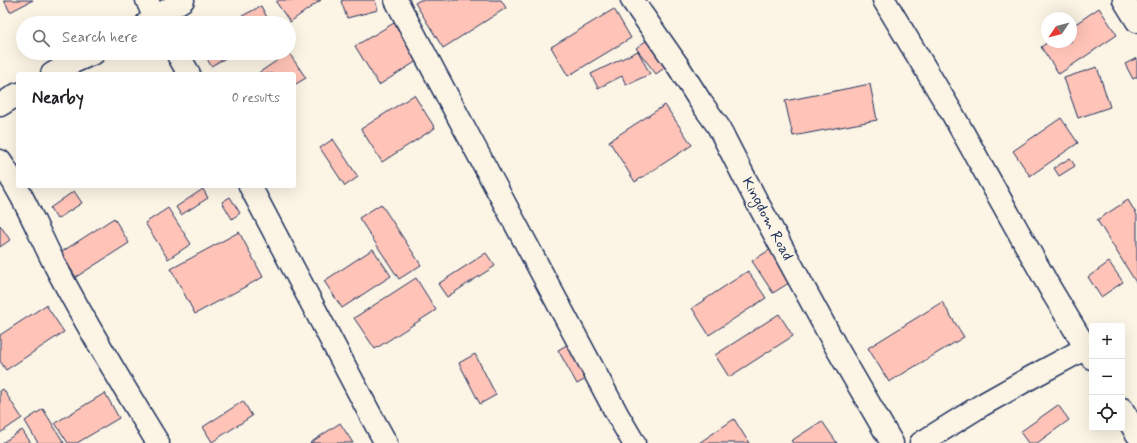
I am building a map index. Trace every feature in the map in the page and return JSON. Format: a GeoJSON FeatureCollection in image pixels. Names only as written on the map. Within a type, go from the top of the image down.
{"type":"FeatureCollection","features":[{"type":"Feature","properties":{"kind":"street"},"geometry":{"type":"LineString","coordinates":[[152,16],[183,0]]}},
{"type":"Feature","properties":{"kind":"street"},"geometry":{"type":"LineString","coordinates":[[396,0],[613,407],[634,443]]}},
{"type":"Feature","properties":{"kind":"street","name":"Kingdom Road"},"geometry":{"type":"LineString","coordinates":[[632,0],[718,126],[828,333],[892,443]]}},
{"type":"Feature","properties":{"kind":"street"},"geometry":{"type":"LineString","coordinates":[[884,0],[952,113],[1051,290],[1089,353],[1030,378],[920,443]]}},
{"type":"Feature","properties":{"kind":"street"},"geometry":{"type":"LineString","coordinates":[[1124,0],[1137,22]]}},
{"type":"Feature","properties":{"kind":"street"},"geometry":{"type":"LineString","coordinates":[[55,72],[78,60]]}},
{"type":"Feature","properties":{"kind":"street"},"geometry":{"type":"LineString","coordinates":[[180,60],[188,72]]}},
{"type":"Feature","properties":{"kind":"street"},"geometry":{"type":"LineString","coordinates":[[0,105],[16,95]]}},
{"type":"Feature","properties":{"kind":"street"},"geometry":{"type":"LineString","coordinates":[[0,161],[16,186]]}},
{"type":"Feature","properties":{"kind":"street"},"geometry":{"type":"LineString","coordinates":[[17,188],[56,268],[101,349],[158,443]]}},
{"type":"Feature","properties":{"kind":"street"},"geometry":{"type":"LineString","coordinates":[[251,188],[386,443]]}},
{"type":"Feature","properties":{"kind":"street"},"geometry":{"type":"LineString","coordinates":[[1125,414],[1137,434]]}},
{"type":"Feature","properties":{"kind":"building"},"geometry":{"type":"Polygon","coordinates":[[[4,0],[33,0],[10,12],[4,0]]]}},
{"type":"Feature","properties":{"kind":"building"},"geometry":{"type":"Polygon","coordinates":[[[279,0],[321,0],[296,18],[296,16],[286,16],[276,2],[279,0]]]}},
{"type":"Feature","properties":{"kind":"building"},"geometry":{"type":"Polygon","coordinates":[[[375,0],[378,10],[347,18],[341,1],[375,0]]]}},
{"type":"Feature","properties":{"kind":"building"},"geometry":{"type":"Polygon","coordinates":[[[420,0],[501,0],[506,8],[443,48],[415,3],[420,0]]]}},
{"type":"Feature","properties":{"kind":"building"},"geometry":{"type":"Polygon","coordinates":[[[261,6],[266,16],[242,16],[261,6]]]}},
{"type":"Feature","properties":{"kind":"building"},"geometry":{"type":"Polygon","coordinates":[[[1099,8],[1117,35],[1059,74],[1042,48],[1077,48],[1077,23],[1099,8]]]}},
{"type":"Feature","properties":{"kind":"building"},"geometry":{"type":"Polygon","coordinates":[[[614,9],[631,38],[568,76],[551,47],[614,9]]]}},
{"type":"Feature","properties":{"kind":"building"},"geometry":{"type":"Polygon","coordinates":[[[394,23],[417,61],[379,85],[355,46],[394,23]]]}},
{"type":"Feature","properties":{"kind":"building"},"geometry":{"type":"Polygon","coordinates":[[[647,40],[667,66],[656,74],[636,48],[647,40]]]}},
{"type":"Feature","properties":{"kind":"building"},"geometry":{"type":"Polygon","coordinates":[[[638,51],[650,74],[626,85],[622,76],[598,88],[591,74],[638,51]]]}},
{"type":"Feature","properties":{"kind":"building"},"geometry":{"type":"Polygon","coordinates":[[[1137,58],[1137,77],[1133,79],[1125,64],[1137,58]]]}},
{"type":"Feature","properties":{"kind":"building"},"geometry":{"type":"Polygon","coordinates":[[[208,60],[222,60],[211,66],[208,60]]]}},
{"type":"Feature","properties":{"kind":"building"},"geometry":{"type":"Polygon","coordinates":[[[278,60],[294,60],[306,78],[296,84],[296,72],[260,72],[278,60]]]}},
{"type":"Feature","properties":{"kind":"building"},"geometry":{"type":"Polygon","coordinates":[[[1097,67],[1110,107],[1078,118],[1064,78],[1097,67]]]}},
{"type":"Feature","properties":{"kind":"building"},"geometry":{"type":"Polygon","coordinates":[[[870,84],[877,120],[793,136],[785,101],[870,84]]]}},
{"type":"Feature","properties":{"kind":"building"},"geometry":{"type":"Polygon","coordinates":[[[414,95],[435,128],[382,162],[361,129],[414,95]]]}},
{"type":"Feature","properties":{"kind":"building"},"geometry":{"type":"Polygon","coordinates":[[[665,105],[692,145],[635,182],[609,141],[665,105]]]}},
{"type":"Feature","properties":{"kind":"building"},"geometry":{"type":"Polygon","coordinates":[[[1061,118],[1078,143],[1030,176],[1013,151],[1061,118]]]}},
{"type":"Feature","properties":{"kind":"building"},"geometry":{"type":"Polygon","coordinates":[[[333,139],[358,177],[345,186],[320,148],[333,139]]]}},
{"type":"Feature","properties":{"kind":"building"},"geometry":{"type":"Polygon","coordinates":[[[1070,158],[1075,166],[1059,176],[1054,168],[1070,158]]]}},
{"type":"Feature","properties":{"kind":"building"},"geometry":{"type":"Polygon","coordinates":[[[203,189],[208,198],[181,215],[176,207],[203,189]]]}},
{"type":"Feature","properties":{"kind":"building"},"geometry":{"type":"Polygon","coordinates":[[[74,191],[82,203],[57,219],[50,208],[74,191]]]}},
{"type":"Feature","properties":{"kind":"building"},"geometry":{"type":"Polygon","coordinates":[[[230,197],[240,213],[232,219],[222,202],[230,197]]]}},
{"type":"Feature","properties":{"kind":"building"},"geometry":{"type":"Polygon","coordinates":[[[1128,200],[1137,215],[1137,284],[1097,220],[1128,200]]]}},
{"type":"Feature","properties":{"kind":"building"},"geometry":{"type":"Polygon","coordinates":[[[381,204],[421,265],[399,279],[359,218],[381,204]]]}},
{"type":"Feature","properties":{"kind":"building"},"geometry":{"type":"Polygon","coordinates":[[[168,208],[191,244],[168,259],[145,223],[168,208]]]}},
{"type":"Feature","properties":{"kind":"building"},"geometry":{"type":"Polygon","coordinates":[[[114,218],[129,243],[76,277],[60,253],[114,218]]]}},
{"type":"Feature","properties":{"kind":"building"},"geometry":{"type":"Polygon","coordinates":[[[0,225],[10,240],[0,247],[0,225]]]}},
{"type":"Feature","properties":{"kind":"building"},"geometry":{"type":"Polygon","coordinates":[[[239,232],[263,277],[195,314],[171,269],[239,232]]]}},
{"type":"Feature","properties":{"kind":"building"},"geometry":{"type":"Polygon","coordinates":[[[373,249],[391,276],[342,308],[324,281],[373,249]]]}},
{"type":"Feature","properties":{"kind":"building"},"geometry":{"type":"Polygon","coordinates":[[[771,249],[792,281],[773,293],[752,261],[771,249]]]}},
{"type":"Feature","properties":{"kind":"building"},"geometry":{"type":"Polygon","coordinates":[[[486,253],[495,266],[447,297],[438,284],[486,253]]]}},
{"type":"Feature","properties":{"kind":"building"},"geometry":{"type":"Polygon","coordinates":[[[1109,262],[1123,282],[1101,297],[1088,277],[1109,262]]]}},
{"type":"Feature","properties":{"kind":"building"},"geometry":{"type":"Polygon","coordinates":[[[748,271],[766,298],[709,335],[692,308],[748,271]]]}},
{"type":"Feature","properties":{"kind":"building"},"geometry":{"type":"Polygon","coordinates":[[[416,278],[436,310],[375,349],[354,318],[416,278]]]}},
{"type":"Feature","properties":{"kind":"building"},"geometry":{"type":"Polygon","coordinates":[[[942,302],[964,337],[889,382],[868,348],[942,302]]]}},
{"type":"Feature","properties":{"kind":"building"},"geometry":{"type":"Polygon","coordinates":[[[46,305],[64,332],[6,370],[0,361],[0,335],[46,305]]]}},
{"type":"Feature","properties":{"kind":"building"},"geometry":{"type":"Polygon","coordinates":[[[779,314],[793,336],[729,377],[715,355],[779,314]]]}},
{"type":"Feature","properties":{"kind":"building"},"geometry":{"type":"Polygon","coordinates":[[[574,341],[593,375],[577,384],[558,350],[574,341]]]}},
{"type":"Feature","properties":{"kind":"building"},"geometry":{"type":"Polygon","coordinates":[[[475,354],[496,395],[480,404],[459,363],[475,354]]]}},
{"type":"Feature","properties":{"kind":"building"},"geometry":{"type":"Polygon","coordinates":[[[3,389],[22,418],[0,433],[0,391],[3,389]]]}},
{"type":"Feature","properties":{"kind":"building"},"geometry":{"type":"Polygon","coordinates":[[[105,393],[119,418],[77,443],[68,443],[55,423],[105,393]]]}},
{"type":"Feature","properties":{"kind":"building"},"geometry":{"type":"Polygon","coordinates":[[[243,401],[252,416],[212,442],[203,427],[243,401]]]}},
{"type":"Feature","properties":{"kind":"building"},"geometry":{"type":"Polygon","coordinates":[[[1058,405],[1069,420],[1037,443],[1028,443],[1020,432],[1058,405]]]}},
{"type":"Feature","properties":{"kind":"building"},"geometry":{"type":"Polygon","coordinates":[[[43,409],[64,443],[38,443],[25,421],[43,409]]]}},
{"type":"Feature","properties":{"kind":"building"},"geometry":{"type":"Polygon","coordinates":[[[734,419],[749,443],[699,443],[734,419]]]}},
{"type":"Feature","properties":{"kind":"building"},"geometry":{"type":"Polygon","coordinates":[[[822,421],[837,443],[793,443],[791,441],[822,421]]]}},
{"type":"Feature","properties":{"kind":"building"},"geometry":{"type":"Polygon","coordinates":[[[340,423],[353,443],[310,443],[340,423]]]}},
{"type":"Feature","properties":{"kind":"building"},"geometry":{"type":"Polygon","coordinates":[[[22,430],[31,443],[2,443],[22,430]]]}}]}
